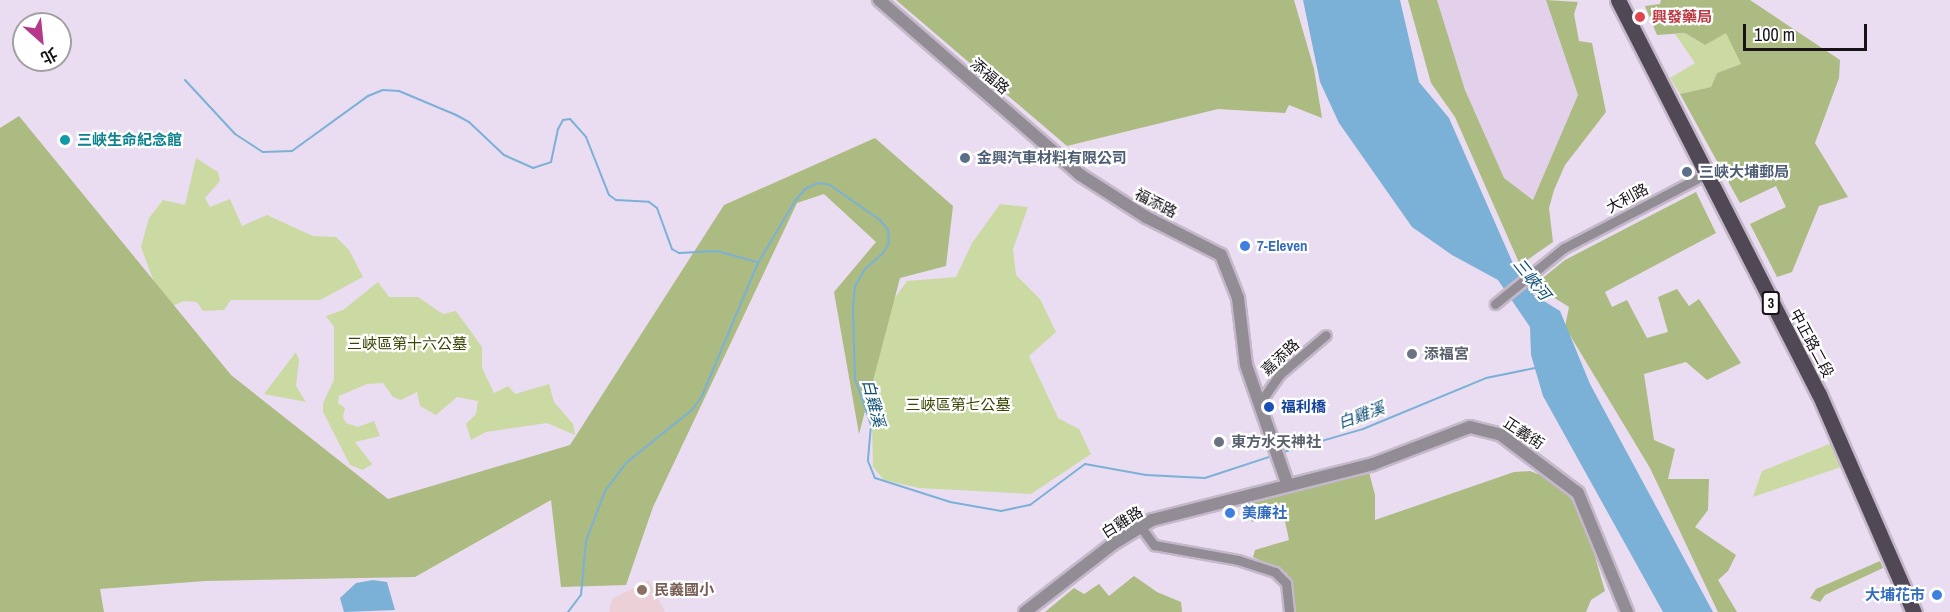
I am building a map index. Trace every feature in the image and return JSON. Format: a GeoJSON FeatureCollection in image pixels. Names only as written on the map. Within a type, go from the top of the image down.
{"type":"FeatureCollection","features":[{"type":"Feature","properties":{"kind":"main road","name":"中正路二段"},"geometry":{"type":"LineString","coordinates":[[1617,0],[1844,426],[1924,612]]}},
{"type":"Feature","properties":{"kind":"main road","name":"中正路二段"},"geometry":{"type":"LineString","coordinates":[[1628,0],[1633,18],[1708,173],[1819,394],[1914,612]]}},
{"type":"Feature","properties":{"kind":"street","name":"添福路"},"geometry":{"type":"LineString","coordinates":[[879,0],[1079,174]]}},
{"type":"Feature","properties":{"kind":"street","name":"大利路"},"geometry":{"type":"LineString","coordinates":[[1495,304],[1557,255],[1708,173]]}},
{"type":"Feature","properties":{"kind":"street","name":"福添路"},"geometry":{"type":"LineString","coordinates":[[1079,174],[1146,217],[1221,255],[1238,298],[1246,365],[1259,404]]}},
{"type":"Feature","properties":{"kind":"street","name":"嘉添路"},"geometry":{"type":"LineString","coordinates":[[1259,404],[1280,374],[1326,335]]}},
{"type":"Feature","properties":{"kind":"street"},"geometry":{"type":"LineString","coordinates":[[1259,404],[1287,483]]}},
{"type":"Feature","properties":{"kind":"street","name":"正義街"},"geometry":{"type":"LineString","coordinates":[[1287,483],[1373,464],[1470,427],[1491,430],[1544,464],[1578,494],[1628,612]]}},
{"type":"Feature","properties":{"kind":"street","name":"白雞路"},"geometry":{"type":"LineString","coordinates":[[1025,612],[1140,526],[1287,483]]}},
{"type":"Feature","properties":{"kind":"street"},"geometry":{"type":"LineString","coordinates":[[1140,526],[1154,544],[1238,560],[1275,572],[1286,584],[1289,612]]}},
{"type":"Feature","properties":{"kind":"shaded area"},"geometry":{"type":"Polygon","coordinates":[[[1437,0],[1546,0],[1578,95],[1534,200],[1504,179],[1465,90],[1437,0]]]}},
{"type":"Feature","properties":{"kind":"shaded area","name":"民義國小"},"geometry":{"type":"Polygon","coordinates":[[[649,580],[665,612],[609,612],[612,599],[649,580]]]}},
{"type":"Feature","properties":{"kind":"green space"},"geometry":{"type":"Polygon","coordinates":[[[896,0],[1294,0],[1314,69],[1322,118],[1289,105],[1285,113],[1218,109],[1067,146],[896,0]]]}},
{"type":"Feature","properties":{"kind":"green space"},"geometry":{"type":"Polygon","coordinates":[[[1408,0],[1437,0],[1465,90],[1504,178],[1533,200],[1578,95],[1546,0],[1578,2],[1574,14],[1579,41],[1592,43],[1606,112],[1565,165],[1554,190],[1549,208],[1553,242],[1520,265],[1455,117],[1431,83],[1408,0]]]}},
{"type":"Feature","properties":{"kind":"green space"},"geometry":{"type":"Polygon","coordinates":[[[1661,0],[1750,0],[1840,60],[1839,78],[1815,143],[1848,197],[1819,206],[1792,272],[1777,277],[1750,224],[1786,207],[1776,186],[1740,203],[1680,94],[1711,87],[1717,73],[1741,64],[1726,33],[1705,45],[1685,33],[1657,35],[1645,6],[1660,4],[1661,0]]]}},
{"type":"Feature","properties":{"kind":"green space"},"geometry":{"type":"Polygon","coordinates":[[[1726,32],[1741,64],[1717,73],[1711,87],[1680,94],[1670,78],[1695,63],[1675,34],[1685,33],[1705,45],[1726,32]]]}},
{"type":"Feature","properties":{"kind":"green space"},"geometry":{"type":"Polygon","coordinates":[[[19,116],[231,375],[388,499],[570,445],[724,205],[875,138],[953,206],[946,266],[900,278],[859,434],[834,292],[876,242],[824,194],[797,203],[653,507],[626,585],[561,587],[551,500],[415,577],[205,581],[100,589],[104,612],[0,612],[0,128],[19,116]]]}},
{"type":"Feature","properties":{"kind":"green space","name":"三峽區第十六公墓"},"geometry":{"type":"Polygon","coordinates":[[[196,158],[218,172],[220,181],[205,198],[210,207],[230,199],[242,226],[267,215],[313,236],[336,237],[349,250],[363,277],[320,300],[231,300],[224,310],[203,311],[197,302],[184,301],[168,308],[155,285],[141,247],[149,218],[163,200],[185,205],[196,158]]]}},
{"type":"Feature","properties":{"kind":"green space"},"geometry":{"type":"Polygon","coordinates":[[[1696,192],[1716,233],[1605,292],[1612,307],[1627,300],[1647,338],[1668,332],[1658,297],[1677,289],[1689,306],[1699,299],[1741,363],[1707,380],[1686,362],[1644,374],[1654,440],[1675,449],[1668,479],[1709,479],[1708,510],[1695,527],[1736,555],[1728,571],[1718,580],[1737,612],[1718,612],[1650,468],[1565,327],[1569,307],[1534,285],[1565,260],[1696,192]]]}},
{"type":"Feature","properties":{"kind":"green space","name":"三峽區第七公墓"},"geometry":{"type":"Polygon","coordinates":[[[1000,204],[1028,207],[1013,249],[1016,275],[1040,299],[1056,332],[1029,356],[1058,418],[1079,429],[1091,454],[1031,494],[919,488],[884,480],[873,467],[871,387],[881,317],[907,281],[956,277],[972,243],[1000,204]]]}},
{"type":"Feature","properties":{"kind":"green space","name":"三峽區第十六公墓"},"geometry":{"type":"Polygon","coordinates":[[[378,282],[389,297],[418,297],[443,314],[456,311],[482,347],[482,368],[494,393],[508,386],[515,394],[549,384],[554,402],[573,424],[575,435],[547,423],[486,432],[471,440],[466,424],[476,414],[478,401],[457,397],[436,415],[420,406],[417,392],[401,400],[393,397],[383,383],[367,384],[339,396],[338,403],[345,408],[343,417],[346,423],[358,427],[374,421],[380,436],[355,442],[372,464],[363,470],[350,465],[323,412],[323,403],[334,380],[334,327],[326,316],[343,310],[378,282]]]}},
{"type":"Feature","properties":{"kind":"green space"},"geometry":{"type":"Polygon","coordinates":[[[296,352],[299,360],[296,386],[306,402],[264,394],[296,352]]]}},
{"type":"Feature","properties":{"kind":"green space"},"geometry":{"type":"Polygon","coordinates":[[[1832,443],[1841,467],[1753,497],[1762,471],[1832,443]]]}},
{"type":"Feature","properties":{"kind":"green space"},"geometry":{"type":"Polygon","coordinates":[[[1530,471],[1548,478],[1565,492],[1578,506],[1585,522],[1605,591],[1591,600],[1586,612],[1293,612],[1287,573],[1253,557],[1255,550],[1289,540],[1283,512],[1252,522],[1247,503],[1288,488],[1369,472],[1375,495],[1375,520],[1514,472],[1530,471]]]}},
{"type":"Feature","properties":{"kind":"green space"},"geometry":{"type":"Polygon","coordinates":[[[1880,561],[1883,568],[1825,595],[1820,602],[1810,598],[1816,589],[1880,561]]]}},
{"type":"Feature","properties":{"kind":"green space"},"geometry":{"type":"Polygon","coordinates":[[[1134,576],[1157,592],[1181,602],[1182,612],[1045,612],[1074,588],[1084,594],[1099,584],[1109,596],[1134,576]]]}},
{"type":"Feature","properties":{"kind":"water"},"geometry":{"type":"Polygon","coordinates":[[[1303,0],[1400,0],[1419,82],[1449,118],[1515,268],[1534,295],[1560,311],[1590,384],[1713,612],[1663,612],[1543,396],[1531,355],[1530,327],[1498,280],[1452,255],[1412,227],[1339,123],[1320,82],[1303,0]]]}},
{"type":"Feature","properties":{"kind":"water"},"geometry":{"type":"Polygon","coordinates":[[[373,580],[387,582],[395,610],[344,612],[340,598],[356,583],[373,580]]]}},
{"type":"Feature","properties":{"kind":"waterway"},"geometry":{"type":"LineString","coordinates":[[185,80],[235,134],[263,152],[292,151],[368,96],[383,90],[399,91],[456,115],[469,122],[504,155],[533,168],[551,162],[558,129],[563,120],[570,119],[586,137],[609,195],[616,200],[649,202],[657,208],[672,249],[679,253],[717,251],[757,262]]}},
{"type":"Feature","properties":{"kind":"waterway","name":"白雞溪"},"geometry":{"type":"LineString","coordinates":[[568,612],[581,595],[586,541],[605,491],[626,463],[692,410],[702,396],[758,263],[795,201],[805,189],[818,183],[830,185],[880,220],[888,230],[889,243],[883,253],[865,269],[855,286],[853,309],[855,379],[871,425],[868,461],[875,478],[950,502],[1001,511],[1030,505],[1085,464],[1146,475],[1205,478],[1272,456]]}},
{"type":"Feature","properties":{"kind":"waterway","name":"白雞溪"},"geometry":{"type":"LineString","coordinates":[[1280,453],[1363,429],[1486,378],[1535,368]]}},
{"type":"Feature","properties":{"kind":"place","name":"興發藥局"},"geometry":{"type":"Point","coordinates":[1640,17]}},
{"type":"Feature","properties":{"kind":"place","name":"三峽生命紀念館"},"geometry":{"type":"Point","coordinates":[65,140]}},
{"type":"Feature","properties":{"kind":"place","name":"金興汽車材料有限公司"},"geometry":{"type":"Point","coordinates":[965,158]}},
{"type":"Feature","properties":{"kind":"place","name":"三峽大埔郵局"},"geometry":{"type":"Point","coordinates":[1687,172]}},
{"type":"Feature","properties":{"kind":"place","name":"7-Eleven"},"geometry":{"type":"Point","coordinates":[1245,246]}},
{"type":"Feature","properties":{"kind":"place","name":"添福宮"},"geometry":{"type":"Point","coordinates":[1412,354]}},
{"type":"Feature","properties":{"kind":"place","name":"福利橋"},"geometry":{"type":"Point","coordinates":[1269,407]}},
{"type":"Feature","properties":{"kind":"place","name":"東方水天神社"},"geometry":{"type":"Point","coordinates":[1219,442]}},
{"type":"Feature","properties":{"kind":"place","name":"美廉社"},"geometry":{"type":"Point","coordinates":[1230,513]}},
{"type":"Feature","properties":{"kind":"place","name":"民義國小"},"geometry":{"type":"Point","coordinates":[642,590]}},
{"type":"Feature","properties":{"kind":"place","name":"大埔花市"},"geometry":{"type":"Point","coordinates":[1937,595]}},
{"type":"Feature","properties":{"kind":"water label","name":"三峽河"},"geometry":{"type":"Point","coordinates":[1532,279]}}]}
